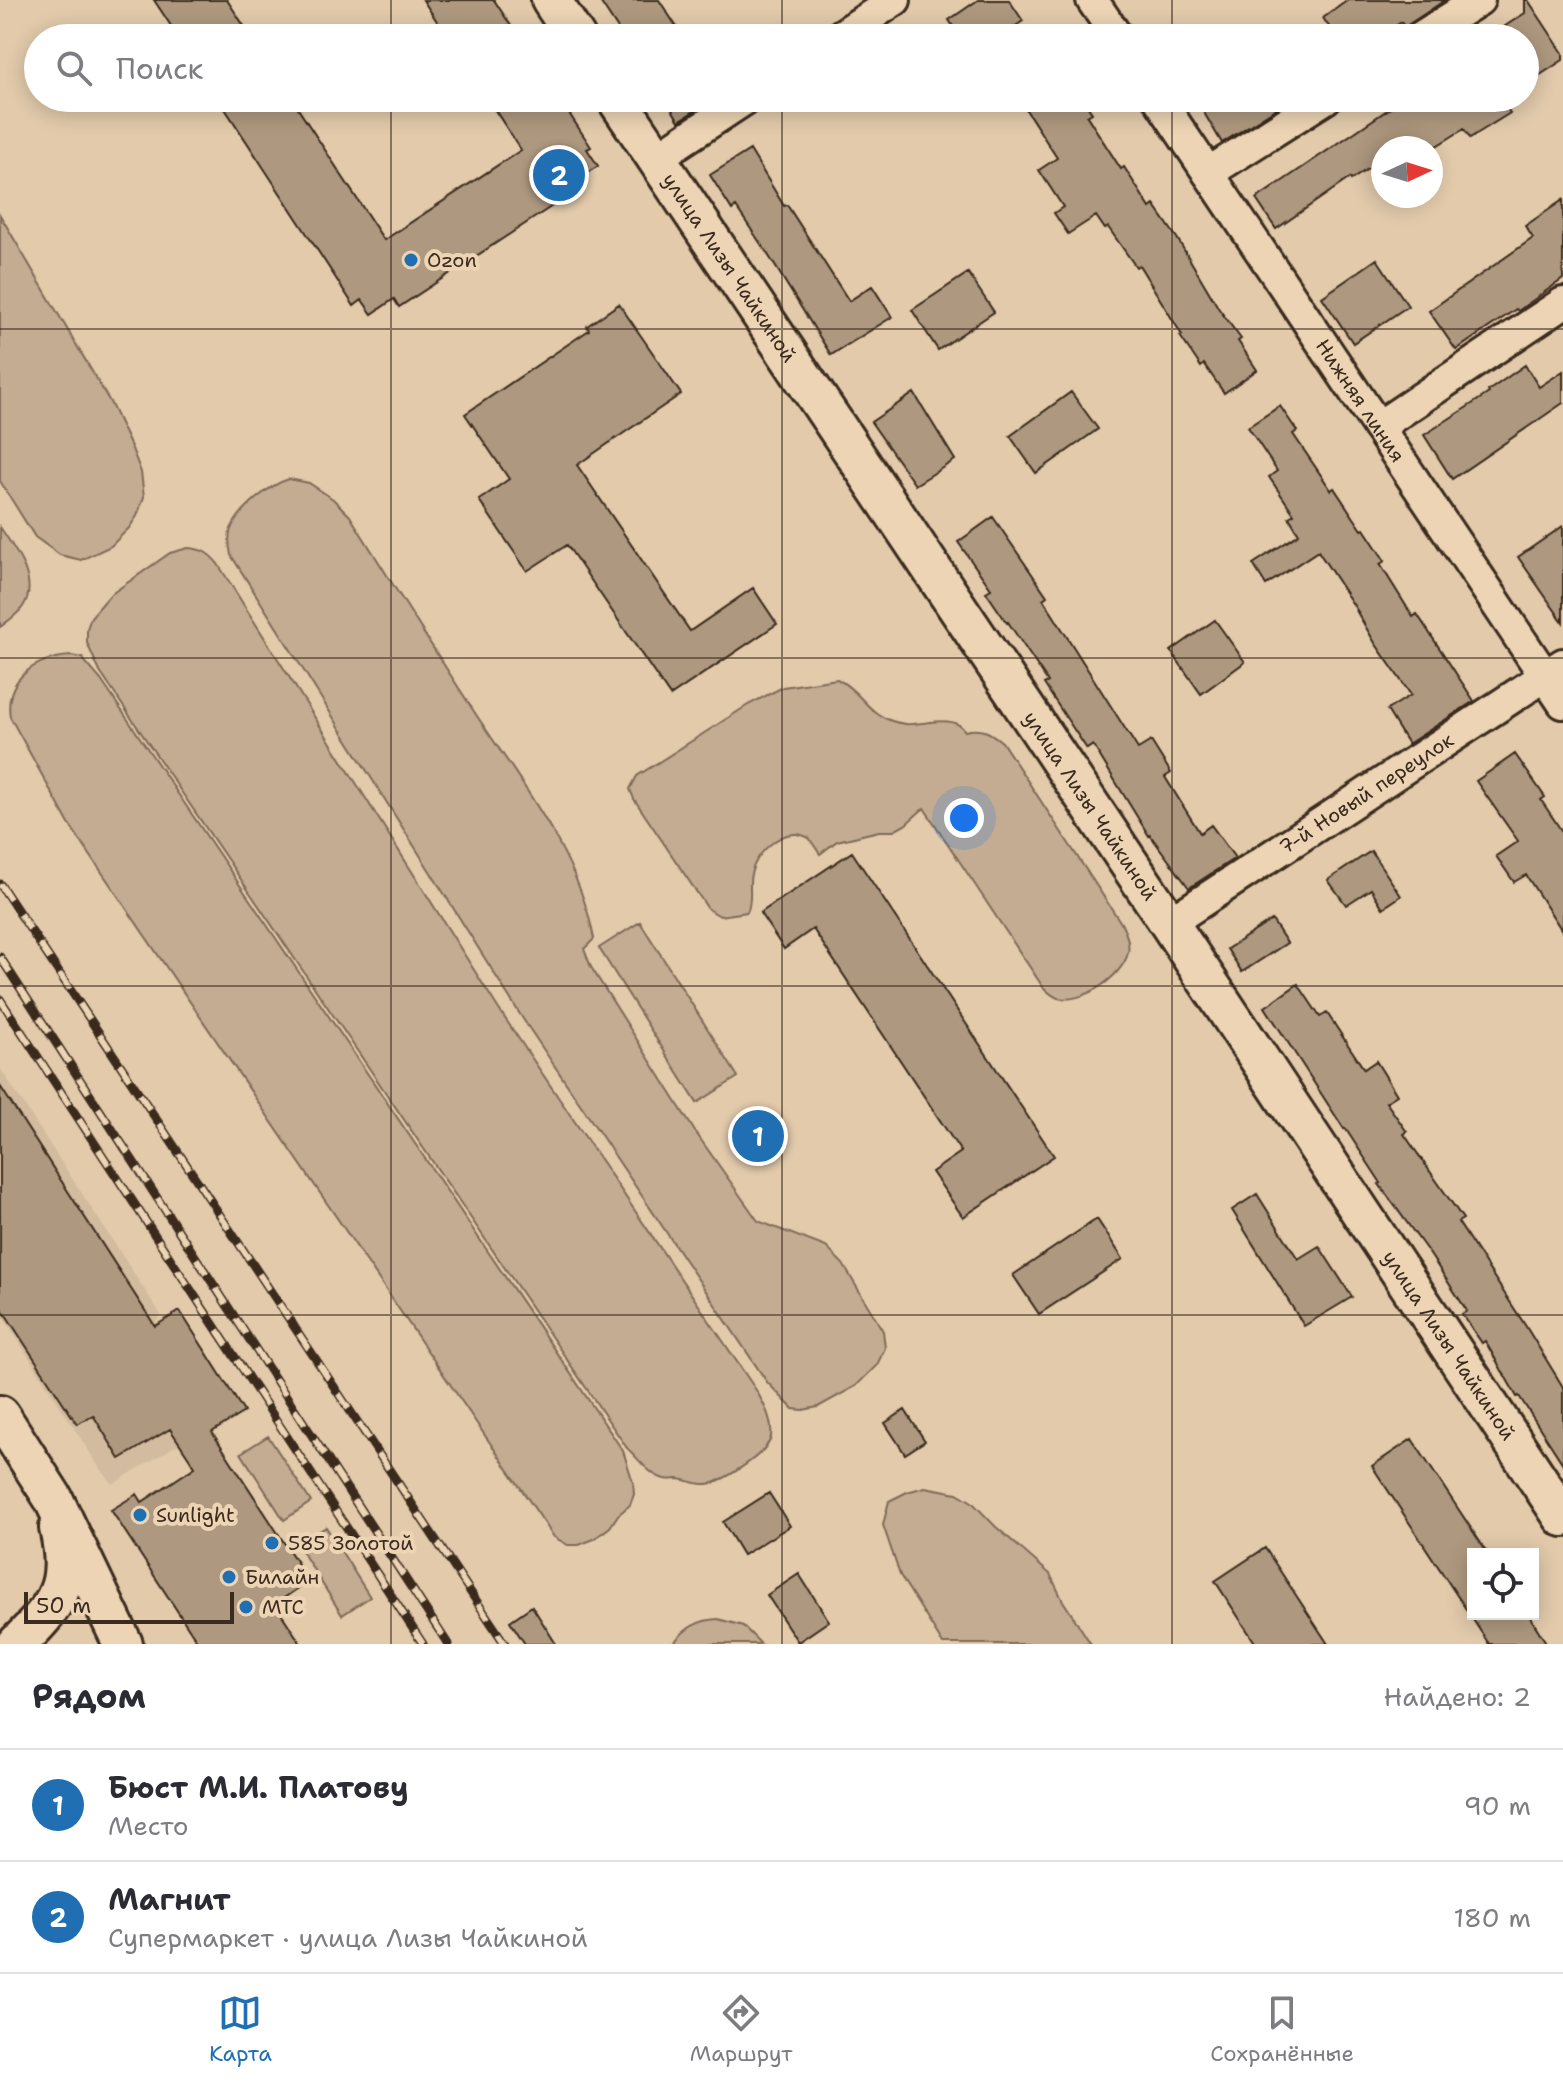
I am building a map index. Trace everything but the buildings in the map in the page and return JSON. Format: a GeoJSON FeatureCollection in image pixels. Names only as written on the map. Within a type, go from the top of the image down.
{"type":"FeatureCollection","features":[{"type":"Feature","properties":{"kind":"main road"},"geometry":{"type":"LineString","coordinates":[[551,0],[567,24]]}},
{"type":"Feature","properties":{"kind":"main road","name":"улица Лизы Чайкиной"},"geometry":{"type":"LineString","coordinates":[[625,112],[1563,1517]]}},
{"type":"Feature","properties":{"kind":"main road"},"geometry":{"type":"LineString","coordinates":[[0,1415],[53,1498],[118,1633]]}},
{"type":"Feature","properties":{"kind":"main road"},"geometry":{"type":"LineString","coordinates":[[17,1644],[51,1608],[64,1580],[65,1559],[53,1498]]}},
{"type":"Feature","properties":{"kind":"street"},"geometry":{"type":"LineString","coordinates":[[858,24],[895,0]]}},
{"type":"Feature","properties":{"kind":"street"},"geometry":{"type":"LineString","coordinates":[[1092,0],[1108,24]]}},
{"type":"Feature","properties":{"kind":"street"},"geometry":{"type":"LineString","coordinates":[[1441,24],[1479,0]]}},
{"type":"Feature","properties":{"kind":"street"},"geometry":{"type":"LineString","coordinates":[[656,158],[726,112]]}},
{"type":"Feature","properties":{"kind":"street","name":"Нижняя линия"},"geometry":{"type":"LineString","coordinates":[[1167,112],[1378,427],[1554,670],[1563,703]]}},
{"type":"Feature","properties":{"kind":"street"},"geometry":{"type":"LineString","coordinates":[[1208,173],[1304,112]]}},
{"type":"Feature","properties":{"kind":"street"},"geometry":{"type":"LineString","coordinates":[[1378,427],[1563,303]]}},
{"type":"Feature","properties":{"kind":"street","name":"7-й Новый переулок"},"geometry":{"type":"LineString","coordinates":[[1169,923],[1554,670]]}},
{"type":"Feature","properties":{"kind":"street"},"geometry":{"type":"LineString","coordinates":[[118,1633],[147,1644]]}},
{"type":"Feature","properties":{"kind":"shaded area"},"geometry":{"type":"Polygon","coordinates":[[[0,215],[110,402],[141,472],[144,497],[129,528],[111,546],[81,560],[60,555],[35,537],[0,481],[0,215]]]}},
{"type":"Feature","properties":{"kind":"shaded area"},"geometry":{"type":"Polygon","coordinates":[[[289,479],[309,483],[333,499],[350,516],[529,793],[576,878],[594,939],[584,949],[591,967],[694,1130],[758,1221],[826,1247],[843,1264],[883,1331],[885,1348],[877,1365],[856,1386],[818,1407],[803,1410],[793,1409],[767,1382],[523,1019],[231,555],[230,532],[235,521],[264,492],[289,479]]]}},
{"type":"Feature","properties":{"kind":"shaded area"},"geometry":{"type":"Polygon","coordinates":[[[0,527],[23,564],[29,585],[22,608],[0,627],[0,527]]]}},
{"type":"Feature","properties":{"kind":"shaded area"},"geometry":{"type":"Polygon","coordinates":[[[188,548],[205,552],[218,564],[498,1008],[756,1390],[769,1418],[771,1437],[762,1451],[734,1472],[708,1484],[665,1479],[649,1471],[627,1448],[100,672],[87,643],[91,617],[110,595],[170,553],[188,548]]]}},
{"type":"Feature","properties":{"kind":"shaded area"},"geometry":{"type":"Polygon","coordinates":[[[71,656],[82,658],[101,680],[623,1451],[634,1494],[630,1505],[594,1539],[579,1545],[568,1545],[554,1537],[69,824],[10,717],[9,703],[17,681],[25,673],[46,661],[71,656]]]}},
{"type":"Feature","properties":{"kind":"shaded area"},"geometry":{"type":"Polygon","coordinates":[[[837,679],[874,712],[892,721],[912,724],[945,721],[965,731],[985,731],[1002,742],[1121,923],[1128,941],[1128,953],[1110,979],[1089,993],[1068,999],[1056,997],[1046,990],[924,808],[894,831],[879,831],[837,841],[820,854],[809,838],[796,834],[781,837],[762,853],[753,867],[747,912],[720,916],[708,909],[634,799],[630,789],[637,776],[748,705],[783,687],[837,679]]]}},
{"type":"Feature","properties":{"kind":"shaded area"},"geometry":{"type":"Polygon","coordinates":[[[640,922],[738,1077],[697,1103],[599,948],[640,922]]]}},
{"type":"Feature","properties":{"kind":"shaded area"},"geometry":{"type":"Polygon","coordinates":[[[0,1068],[161,1315],[154,1325],[216,1421],[113,1484],[0,1312],[0,1068]]]}},
{"type":"Feature","properties":{"kind":"shaded area"},"geometry":{"type":"Polygon","coordinates":[[[268,1436],[311,1502],[284,1520],[241,1453],[268,1436]]]}},
{"type":"Feature","properties":{"kind":"shaded area"},"geometry":{"type":"Polygon","coordinates":[[[925,1487],[957,1493],[972,1502],[1050,1574],[1063,1601],[1091,1644],[943,1644],[900,1575],[883,1525],[889,1501],[925,1487]]]}},
{"type":"Feature","properties":{"kind":"shaded area"},"geometry":{"type":"Polygon","coordinates":[[[326,1527],[370,1597],[342,1615],[298,1545],[326,1527]]]}},
{"type":"Feature","properties":{"kind":"shaded area"},"geometry":{"type":"Polygon","coordinates":[[[718,1619],[743,1626],[761,1644],[673,1644],[692,1626],[718,1619]]]}},
{"type":"Feature","properties":{"kind":"railway"},"geometry":{"type":"LineString","coordinates":[[0,884],[505,1644]]}},
{"type":"Feature","properties":{"kind":"railway"},"geometry":{"type":"LineString","coordinates":[[0,957],[448,1644]]}},
{"type":"Feature","properties":{"kind":"railway"},"geometry":{"type":"LineString","coordinates":[[0,999],[423,1644]]}},
{"type":"Feature","properties":{"kind":"place","name":"Магнит"},"geometry":{"type":"Point","coordinates":[559,175]}},
{"type":"Feature","properties":{"kind":"place","name":"Ozon"},"geometry":{"type":"Point","coordinates":[411,260]}},
{"type":"Feature","properties":{"kind":"place","name":"Бюст М.И. Платову"},"geometry":{"type":"Point","coordinates":[758,1136]}},
{"type":"Feature","properties":{"kind":"place","name":"Sunlight"},"geometry":{"type":"Point","coordinates":[140,1515]}},
{"type":"Feature","properties":{"kind":"place","name":"585 Золотой"},"geometry":{"type":"Point","coordinates":[272,1543]}},
{"type":"Feature","properties":{"kind":"place","name":"Билайн"},"geometry":{"type":"Point","coordinates":[229,1577]}},
{"type":"Feature","properties":{"kind":"place","name":"МТС"},"geometry":{"type":"Point","coordinates":[246,1607]}}]}
